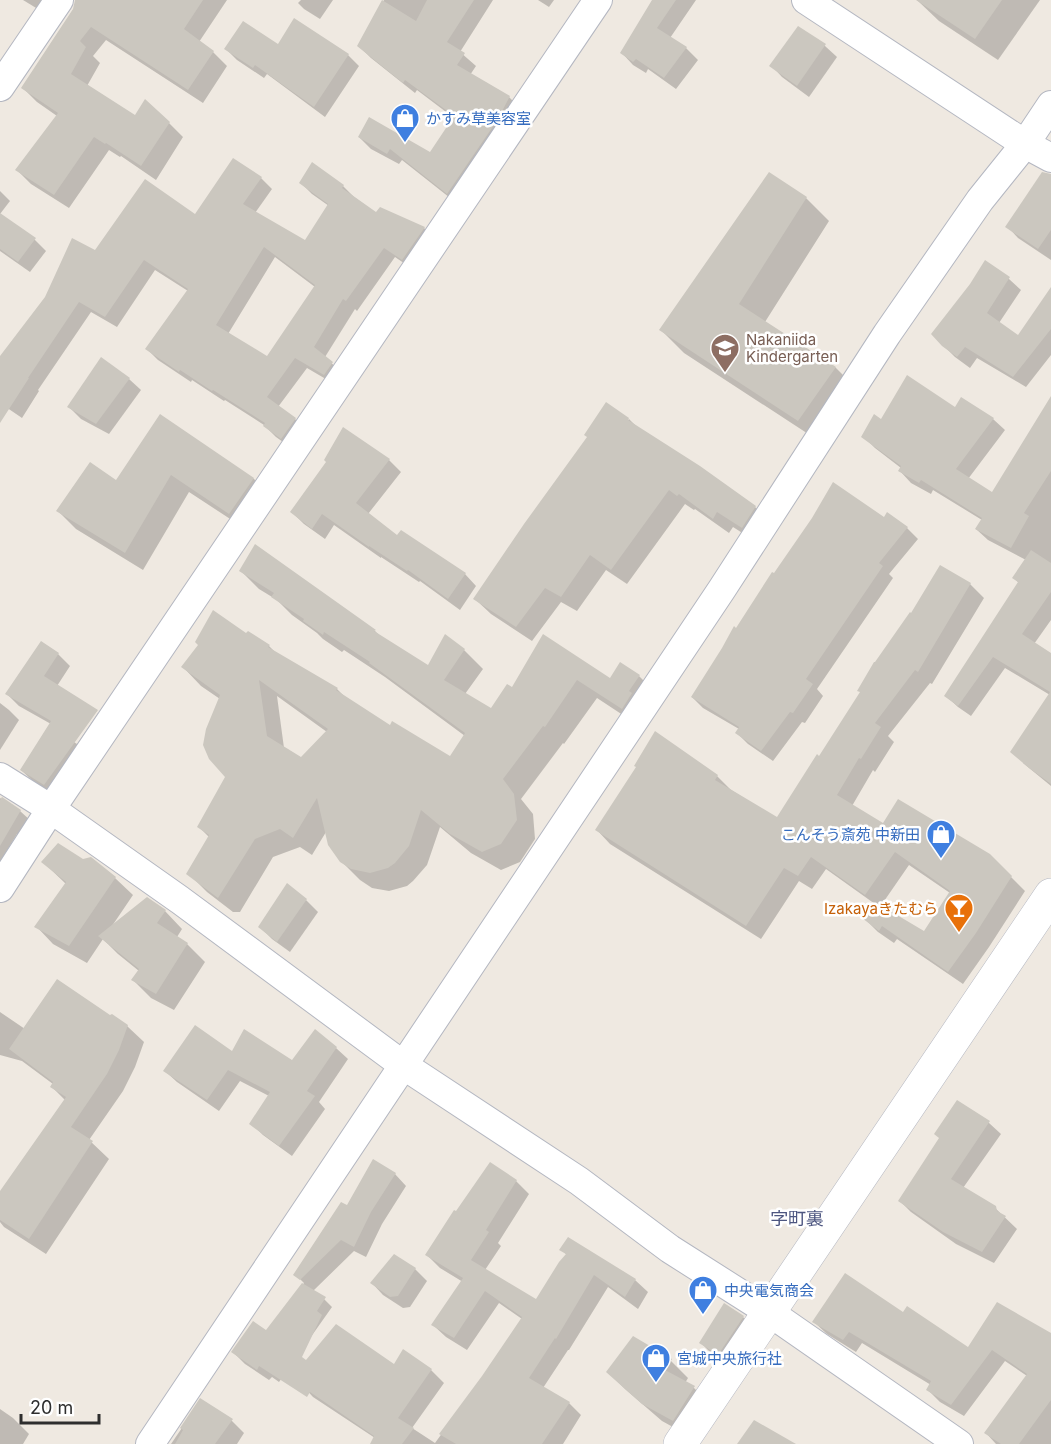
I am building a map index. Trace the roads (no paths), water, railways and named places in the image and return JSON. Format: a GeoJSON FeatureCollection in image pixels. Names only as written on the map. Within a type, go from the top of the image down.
{"type":"FeatureCollection","features":[{"type":"Feature","properties":{"kind":"street"},"geometry":{"type":"LineString","coordinates":[[0,87],[59,0]]}},
{"type":"Feature","properties":{"kind":"street"},"geometry":{"type":"LineString","coordinates":[[0,888],[51,809],[598,0]]}},
{"type":"Feature","properties":{"kind":"street"},"geometry":{"type":"LineString","coordinates":[[806,0],[1025,144],[1051,158]]}},
{"type":"Feature","properties":{"kind":"street"},"geometry":{"type":"LineString","coordinates":[[150,1444],[715,599],[887,334],[980,200],[1025,144],[1051,105]]}},
{"type":"Feature","properties":{"kind":"street"},"geometry":{"type":"LineString","coordinates":[[0,777],[51,809],[180,900],[404,1065],[579,1181],[670,1249],[769,1312],[959,1444]]}},
{"type":"Feature","properties":{"kind":"street"},"geometry":{"type":"LineString","coordinates":[[680,1444],[1051,895]]}},
{"type":"Feature","properties":{"kind":"place","name":"かすみ草美容室"},"geometry":{"type":"Point","coordinates":[405,144]}},
{"type":"Feature","properties":{"kind":"place","name":"Nakaniida Kindergarten"},"geometry":{"type":"Point","coordinates":[725,374]}},
{"type":"Feature","properties":{"kind":"place","name":"こんそう斎苑 中新田"},"geometry":{"type":"Point","coordinates":[941,860]}},
{"type":"Feature","properties":{"kind":"place","name":"Izakayaきたむら"},"geometry":{"type":"Point","coordinates":[959,934]}},
{"type":"Feature","properties":{"kind":"place","name":"中央電気商会"},"geometry":{"type":"Point","coordinates":[703,1316]}},
{"type":"Feature","properties":{"kind":"place","name":"宮城中央旅行社"},"geometry":{"type":"Point","coordinates":[656,1384]}},
{"type":"Feature","properties":{"kind":"district","name":"字町裏"},"geometry":{"type":"Point","coordinates":[797,1218]}}]}
